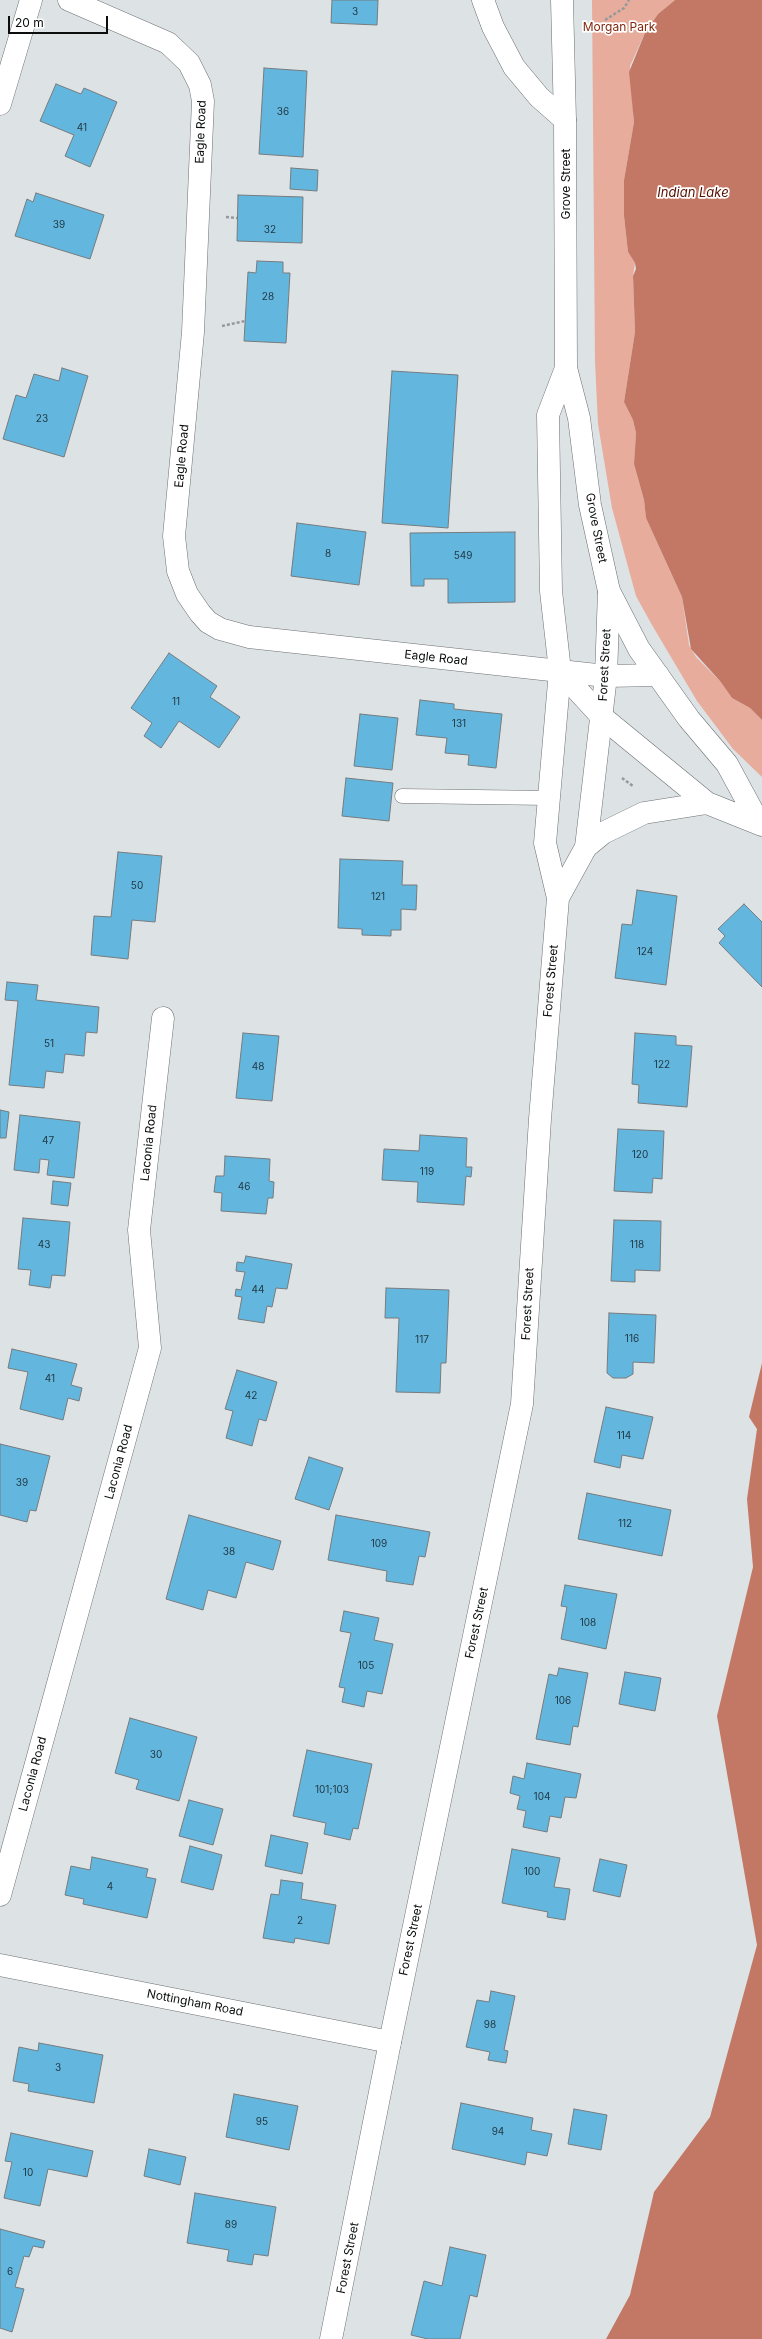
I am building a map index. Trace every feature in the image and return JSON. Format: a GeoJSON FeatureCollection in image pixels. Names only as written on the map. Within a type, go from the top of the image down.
{"type":"FeatureCollection","features":[{"type":"Feature","properties":{"kind":"main road"},"geometry":{"type":"LineString","coordinates":[[0,104],[30,0]]}},
{"type":"Feature","properties":{"kind":"main road","name":"Eagle Road"},"geometry":{"type":"LineString","coordinates":[[69,0],[168,43],[189,63],[200,85],[203,101],[193,332],[174,536],[178,571],[187,594],[200,614],[208,622],[220,629],[249,637],[560,671]]}},
{"type":"Feature","properties":{"kind":"main road"},"geometry":{"type":"LineString","coordinates":[[483,0],[493,27],[514,67],[539,97],[565,120]]}},
{"type":"Feature","properties":{"kind":"main road","name":"Grove Street"},"geometry":{"type":"LineString","coordinates":[[562,0],[565,120],[566,368],[579,418],[590,505],[609,591],[639,649],[689,719],[727,764],[761,824]]}},
{"type":"Feature","properties":{"kind":"main road","name":"Grove Street"},"geometry":{"type":"LineString","coordinates":[[566,368],[548,415],[551,591],[560,671],[602,717],[707,803],[761,824]]}},
{"type":"Feature","properties":{"kind":"main road","name":"Forest Street"},"geometry":{"type":"LineString","coordinates":[[558,898],[586,847],[606,676],[609,591]]}},
{"type":"Feature","properties":{"kind":"main road"},"geometry":{"type":"LineString","coordinates":[[560,671],[606,676],[658,675]]}},
{"type":"Feature","properties":{"kind":"main road","name":"Forest Street"},"geometry":{"type":"LineString","coordinates":[[331,2339],[390,2042],[522,1404],[540,1119],[558,898],[545,843],[560,671]]}},
{"type":"Feature","properties":{"kind":"main road"},"geometry":{"type":"LineString","coordinates":[[586,847],[603,833],[644,814],[707,803]]}},
{"type":"Feature","properties":{"kind":"main road","name":"Laconia Road"},"geometry":{"type":"LineString","coordinates":[[0,1896],[150,1348],[139,1230],[163,1018]]}},
{"type":"Feature","properties":{"kind":"main road","name":"Nottingham Road"},"geometry":{"type":"LineString","coordinates":[[0,1965],[390,2042]]}},
{"type":"Feature","properties":{"kind":"lane"},"geometry":{"type":"LineString","coordinates":[[402,796],[549,798]]}},
{"type":"Feature","properties":{"kind":"path"},"geometry":{"type":"LineString","coordinates":[[605,20],[624,8],[629,0]]}},
{"type":"Feature","properties":{"kind":"path"},"geometry":{"type":"LineString","coordinates":[[620,776],[636,788]]}},
{"type":"Feature","properties":{"kind":"green space","name":"Morgan Park"},"geometry":{"type":"Polygon","coordinates":[[[592,0],[675,0],[658,14],[645,33],[630,66],[634,122],[624,180],[624,216],[628,252],[635,263],[633,276],[635,332],[624,402],[633,420],[636,433],[634,464],[644,500],[646,518],[682,597],[689,645],[696,657],[720,681],[732,698],[750,708],[762,720],[762,777],[733,749],[697,701],[652,625],[636,596],[612,508],[598,424],[595,361],[592,0]]]}},
{"type":"Feature","properties":{"kind":"water","name":"Indian Lake"},"geometry":{"type":"Polygon","coordinates":[[[675,0],[762,0],[762,720],[750,708],[732,698],[720,681],[691,649],[682,597],[646,518],[644,500],[634,464],[636,433],[633,420],[624,402],[635,332],[633,276],[636,269],[635,263],[628,252],[624,216],[624,180],[634,122],[629,72],[645,33],[658,14],[675,0]]]}},
{"type":"Feature","properties":{"kind":"water"},"geometry":{"type":"Polygon","coordinates":[[[762,1363],[762,2339],[606,2339],[630,2295],[654,2192],[710,2117],[757,1945],[717,1716],[753,1567],[747,1499],[757,1429],[749,1417],[762,1363]]]}},
{"type":"Feature","properties":{"kind":"building"},"geometry":{"type":"Polygon","coordinates":[[[332,0],[378,0],[377,25],[331,23],[332,0]]]}},
{"type":"Feature","properties":{"kind":"building"},"geometry":{"type":"Polygon","coordinates":[[[264,68],[307,71],[303,157],[259,154],[264,68]]]}},
{"type":"Feature","properties":{"kind":"building"},"geometry":{"type":"Polygon","coordinates":[[[56,84],[81,94],[84,88],[117,102],[90,167],[65,156],[74,135],[40,121],[56,84]]]}},
{"type":"Feature","properties":{"kind":"building"},"geometry":{"type":"Polygon","coordinates":[[[291,168],[318,170],[317,191],[290,189],[291,168]]]}},
{"type":"Feature","properties":{"kind":"building"},"geometry":{"type":"Polygon","coordinates":[[[36,193],[104,215],[90,259],[15,236],[27,199],[33,202],[36,193]]]}},
{"type":"Feature","properties":{"kind":"building"},"geometry":{"type":"Polygon","coordinates":[[[238,195],[303,197],[302,243],[237,241],[238,195]]]}},
{"type":"Feature","properties":{"kind":"building"},"geometry":{"type":"Polygon","coordinates":[[[257,261],[283,262],[283,273],[290,273],[286,343],[244,341],[248,272],[256,273],[257,261]]]}},
{"type":"Feature","properties":{"kind":"building"},"geometry":{"type":"Polygon","coordinates":[[[62,368],[88,376],[64,457],[3,439],[16,395],[26,398],[34,374],[59,381],[62,368]]]}},
{"type":"Feature","properties":{"kind":"building"},"geometry":{"type":"Polygon","coordinates":[[[392,371],[458,375],[448,528],[382,523],[392,371]]]}},
{"type":"Feature","properties":{"kind":"building"},"geometry":{"type":"Polygon","coordinates":[[[297,523],[366,532],[359,585],[291,576],[297,523]]]}},
{"type":"Feature","properties":{"kind":"building"},"geometry":{"type":"Polygon","coordinates":[[[515,532],[515,602],[448,603],[448,579],[424,579],[424,586],[411,586],[410,533],[515,532]]]}},
{"type":"Feature","properties":{"kind":"building"},"geometry":{"type":"Polygon","coordinates":[[[169,653],[217,686],[210,697],[240,717],[219,748],[179,721],[161,748],[144,736],[152,723],[131,708],[169,653]]]}},
{"type":"Feature","properties":{"kind":"building"},"geometry":{"type":"Polygon","coordinates":[[[420,700],[454,704],[454,709],[502,714],[496,768],[468,765],[469,755],[445,753],[447,738],[416,735],[420,700]]]}},
{"type":"Feature","properties":{"kind":"building"},"geometry":{"type":"Polygon","coordinates":[[[360,714],[398,718],[392,770],[354,766],[360,714]]]}},
{"type":"Feature","properties":{"kind":"building"},"geometry":{"type":"Polygon","coordinates":[[[346,778],[393,783],[389,821],[342,816],[346,778]]]}},
{"type":"Feature","properties":{"kind":"building"},"geometry":{"type":"Polygon","coordinates":[[[118,852],[162,856],[155,922],[132,920],[128,959],[91,955],[94,916],[111,917],[118,852]]]}},
{"type":"Feature","properties":{"kind":"building"},"geometry":{"type":"Polygon","coordinates":[[[340,859],[403,861],[402,885],[417,885],[416,910],[401,909],[401,930],[391,930],[391,936],[362,935],[362,929],[338,928],[340,859]]]}},
{"type":"Feature","properties":{"kind":"building"},"geometry":{"type":"Polygon","coordinates":[[[637,890],[677,896],[666,985],[615,978],[622,924],[632,925],[637,890]]]}},
{"type":"Feature","properties":{"kind":"building"},"geometry":{"type":"Polygon","coordinates":[[[744,904],[762,922],[762,987],[719,943],[725,936],[718,929],[744,904]]]}},
{"type":"Feature","properties":{"kind":"building"},"geometry":{"type":"Polygon","coordinates":[[[7,982],[38,985],[36,1000],[99,1007],[97,1033],[86,1032],[84,1056],[65,1054],[63,1073],[46,1071],[44,1088],[9,1085],[18,1001],[5,1000],[7,982]]]}},
{"type":"Feature","properties":{"kind":"building"},"geometry":{"type":"Polygon","coordinates":[[[243,1033],[279,1036],[272,1101],[236,1098],[243,1033]]]}},
{"type":"Feature","properties":{"kind":"building"},"geometry":{"type":"Polygon","coordinates":[[[635,1033],[676,1036],[676,1045],[692,1046],[687,1107],[638,1103],[639,1085],[632,1084],[635,1033]]]}},
{"type":"Feature","properties":{"kind":"building"},"geometry":{"type":"Polygon","coordinates":[[[0,1110],[9,1112],[6,1138],[0,1138],[0,1110]]]}},
{"type":"Feature","properties":{"kind":"building"},"geometry":{"type":"Polygon","coordinates":[[[20,1115],[80,1122],[74,1178],[47,1175],[49,1160],[40,1159],[39,1173],[14,1170],[20,1115]]]}},
{"type":"Feature","properties":{"kind":"building"},"geometry":{"type":"Polygon","coordinates":[[[618,1129],[664,1131],[662,1179],[653,1178],[652,1193],[614,1191],[618,1129]]]}},
{"type":"Feature","properties":{"kind":"building"},"geometry":{"type":"Polygon","coordinates":[[[420,1135],[467,1138],[466,1167],[472,1167],[471,1177],[466,1176],[464,1205],[417,1202],[418,1182],[382,1180],[384,1149],[419,1151],[420,1135]]]}},
{"type":"Feature","properties":{"kind":"building"},"geometry":{"type":"Polygon","coordinates":[[[225,1156],[270,1159],[269,1181],[274,1182],[273,1198],[268,1198],[266,1214],[221,1211],[222,1193],[214,1192],[216,1176],[224,1176],[225,1156]]]}},
{"type":"Feature","properties":{"kind":"building"},"geometry":{"type":"Polygon","coordinates":[[[53,1181],[71,1183],[68,1206],[51,1204],[53,1181]]]}},
{"type":"Feature","properties":{"kind":"building"},"geometry":{"type":"Polygon","coordinates":[[[23,1218],[70,1222],[65,1276],[52,1275],[50,1288],[29,1285],[31,1270],[18,1269],[23,1218]]]}},
{"type":"Feature","properties":{"kind":"building"},"geometry":{"type":"Polygon","coordinates":[[[614,1220],[661,1221],[660,1271],[635,1270],[635,1282],[611,1281],[614,1220]]]}},
{"type":"Feature","properties":{"kind":"building"},"geometry":{"type":"Polygon","coordinates":[[[246,1256],[292,1264],[287,1289],[276,1288],[272,1307],[267,1306],[264,1323],[238,1319],[242,1297],[235,1296],[236,1289],[241,1290],[245,1272],[236,1271],[237,1262],[244,1263],[246,1256]]]}},
{"type":"Feature","properties":{"kind":"building"},"geometry":{"type":"Polygon","coordinates":[[[386,1288],[449,1290],[446,1363],[441,1363],[440,1393],[396,1392],[399,1318],[385,1318],[386,1288]]]}},
{"type":"Feature","properties":{"kind":"building"},"geometry":{"type":"Polygon","coordinates":[[[609,1313],[656,1315],[654,1363],[633,1362],[633,1374],[626,1378],[613,1378],[607,1373],[609,1313]]]}},
{"type":"Feature","properties":{"kind":"building"},"geometry":{"type":"Polygon","coordinates":[[[12,1349],[77,1364],[71,1385],[82,1388],[79,1401],[68,1398],[63,1420],[20,1409],[28,1372],[8,1368],[12,1349]]]}},
{"type":"Feature","properties":{"kind":"building"},"geometry":{"type":"Polygon","coordinates":[[[237,1370],[277,1382],[266,1421],[259,1419],[252,1446],[226,1438],[233,1411],[225,1409],[237,1370]]]}},
{"type":"Feature","properties":{"kind":"building"},"geometry":{"type":"Polygon","coordinates":[[[606,1407],[653,1417],[643,1459],[622,1455],[620,1468],[594,1462],[606,1407]]]}},
{"type":"Feature","properties":{"kind":"building"},"geometry":{"type":"Polygon","coordinates":[[[0,1444],[50,1456],[36,1511],[30,1510],[27,1522],[0,1515],[0,1444]]]}},
{"type":"Feature","properties":{"kind":"building"},"geometry":{"type":"Polygon","coordinates":[[[309,1457],[343,1468],[329,1510],[295,1499],[309,1457]]]}},
{"type":"Feature","properties":{"kind":"building"},"geometry":{"type":"Polygon","coordinates":[[[587,1493],[671,1510],[662,1556],[578,1539],[587,1493]]]}},
{"type":"Feature","properties":{"kind":"building"},"geometry":{"type":"Polygon","coordinates":[[[189,1515],[281,1541],[273,1570],[246,1562],[236,1598],[208,1590],[203,1610],[166,1599],[189,1515]]]}},
{"type":"Feature","properties":{"kind":"building"},"geometry":{"type":"Polygon","coordinates":[[[336,1515],[430,1532],[425,1557],[419,1556],[413,1585],[386,1581],[387,1571],[328,1560],[336,1515]]]}},
{"type":"Feature","properties":{"kind":"building"},"geometry":{"type":"Polygon","coordinates":[[[565,1585],[617,1594],[606,1649],[561,1639],[567,1607],[561,1606],[565,1585]]]}},
{"type":"Feature","properties":{"kind":"building"},"geometry":{"type":"Polygon","coordinates":[[[344,1611],[379,1618],[374,1640],[393,1644],[382,1694],[367,1691],[364,1707],[342,1702],[345,1688],[339,1687],[351,1633],[340,1631],[344,1611]]]}},
{"type":"Feature","properties":{"kind":"building"},"geometry":{"type":"Polygon","coordinates":[[[559,1668],[588,1673],[578,1727],[573,1726],[570,1745],[536,1739],[549,1674],[557,1676],[559,1668]]]}},
{"type":"Feature","properties":{"kind":"building"},"geometry":{"type":"Polygon","coordinates":[[[625,1672],[661,1678],[655,1711],[619,1704],[625,1672]]]}},
{"type":"Feature","properties":{"kind":"building"},"geometry":{"type":"Polygon","coordinates":[[[130,1718],[197,1737],[179,1801],[136,1789],[139,1780],[115,1773],[130,1718]]]}},
{"type":"Feature","properties":{"kind":"building"},"geometry":{"type":"Polygon","coordinates":[[[307,1750],[372,1764],[358,1829],[353,1828],[350,1840],[324,1834],[326,1823],[293,1816],[307,1750]]]}},
{"type":"Feature","properties":{"kind":"building"},"geometry":{"type":"Polygon","coordinates":[[[527,1763],[581,1774],[576,1798],[565,1797],[561,1818],[550,1816],[547,1832],[523,1827],[526,1811],[517,1809],[520,1796],[510,1793],[513,1776],[524,1779],[527,1763]]]}},
{"type":"Feature","properties":{"kind":"building"},"geometry":{"type":"Polygon","coordinates":[[[189,1800],[223,1809],[213,1845],[179,1836],[189,1800]]]}},
{"type":"Feature","properties":{"kind":"building"},"geometry":{"type":"Polygon","coordinates":[[[271,1835],[308,1843],[302,1874],[265,1866],[271,1835]]]}},
{"type":"Feature","properties":{"kind":"building"},"geometry":{"type":"Polygon","coordinates":[[[190,1846],[222,1855],[213,1890],[181,1882],[190,1846]]]}},
{"type":"Feature","properties":{"kind":"building"},"geometry":{"type":"Polygon","coordinates":[[[512,1849],[560,1858],[554,1887],[570,1889],[565,1920],[547,1917],[548,1912],[502,1903],[512,1849]]]}},
{"type":"Feature","properties":{"kind":"building"},"geometry":{"type":"Polygon","coordinates":[[[92,1857],[148,1869],[146,1877],[156,1879],[147,1918],[83,1904],[84,1899],[65,1895],[71,1866],[90,1870],[92,1857]]]}},
{"type":"Feature","properties":{"kind":"building"},"geometry":{"type":"Polygon","coordinates":[[[600,1859],[627,1865],[620,1897],[593,1891],[600,1859]]]}},
{"type":"Feature","properties":{"kind":"building"},"geometry":{"type":"Polygon","coordinates":[[[281,1880],[303,1883],[301,1899],[336,1905],[329,1944],[295,1938],[294,1943],[263,1938],[271,1894],[279,1895],[281,1880]]]}},
{"type":"Feature","properties":{"kind":"building"},"geometry":{"type":"Polygon","coordinates":[[[491,1991],[515,1996],[504,2050],[508,2051],[506,2063],[488,2060],[490,2052],[466,2047],[477,2000],[489,2002],[491,1991]]]}},
{"type":"Feature","properties":{"kind":"building"},"geometry":{"type":"Polygon","coordinates":[[[39,2043],[103,2055],[94,2103],[28,2091],[29,2084],[13,2081],[19,2047],[38,2051],[39,2043]]]}},
{"type":"Feature","properties":{"kind":"building"},"geometry":{"type":"Polygon","coordinates":[[[234,2094],[298,2106],[289,2150],[226,2137],[234,2094]]]}},
{"type":"Feature","properties":{"kind":"building"},"geometry":{"type":"Polygon","coordinates":[[[461,2103],[533,2118],[531,2130],[552,2134],[547,2156],[527,2152],[525,2165],[452,2149],[461,2103]]]}},
{"type":"Feature","properties":{"kind":"building"},"geometry":{"type":"Polygon","coordinates":[[[574,2109],[607,2115],[601,2150],[568,2144],[574,2109]]]}},
{"type":"Feature","properties":{"kind":"building"},"geometry":{"type":"Polygon","coordinates":[[[11,2133],[93,2151],[87,2177],[48,2169],[40,2206],[4,2198],[12,2162],[5,2161],[11,2133]]]}},
{"type":"Feature","properties":{"kind":"building"},"geometry":{"type":"Polygon","coordinates":[[[149,2149],[186,2157],[180,2185],[144,2176],[149,2149]]]}},
{"type":"Feature","properties":{"kind":"building"},"geometry":{"type":"Polygon","coordinates":[[[195,2193],[276,2207],[268,2256],[254,2254],[252,2265],[227,2261],[229,2250],[187,2243],[195,2193]]]}},
{"type":"Feature","properties":{"kind":"building"},"geometry":{"type":"Polygon","coordinates":[[[0,2229],[45,2241],[43,2248],[33,2246],[29,2257],[24,2256],[15,2287],[24,2289],[12,2332],[0,2328],[0,2229]]]}},
{"type":"Feature","properties":{"kind":"building"},"geometry":{"type":"Polygon","coordinates":[[[450,2247],[486,2255],[477,2297],[470,2295],[460,2339],[428,2339],[411,2335],[424,2281],[442,2286],[450,2247]]]}}]}
